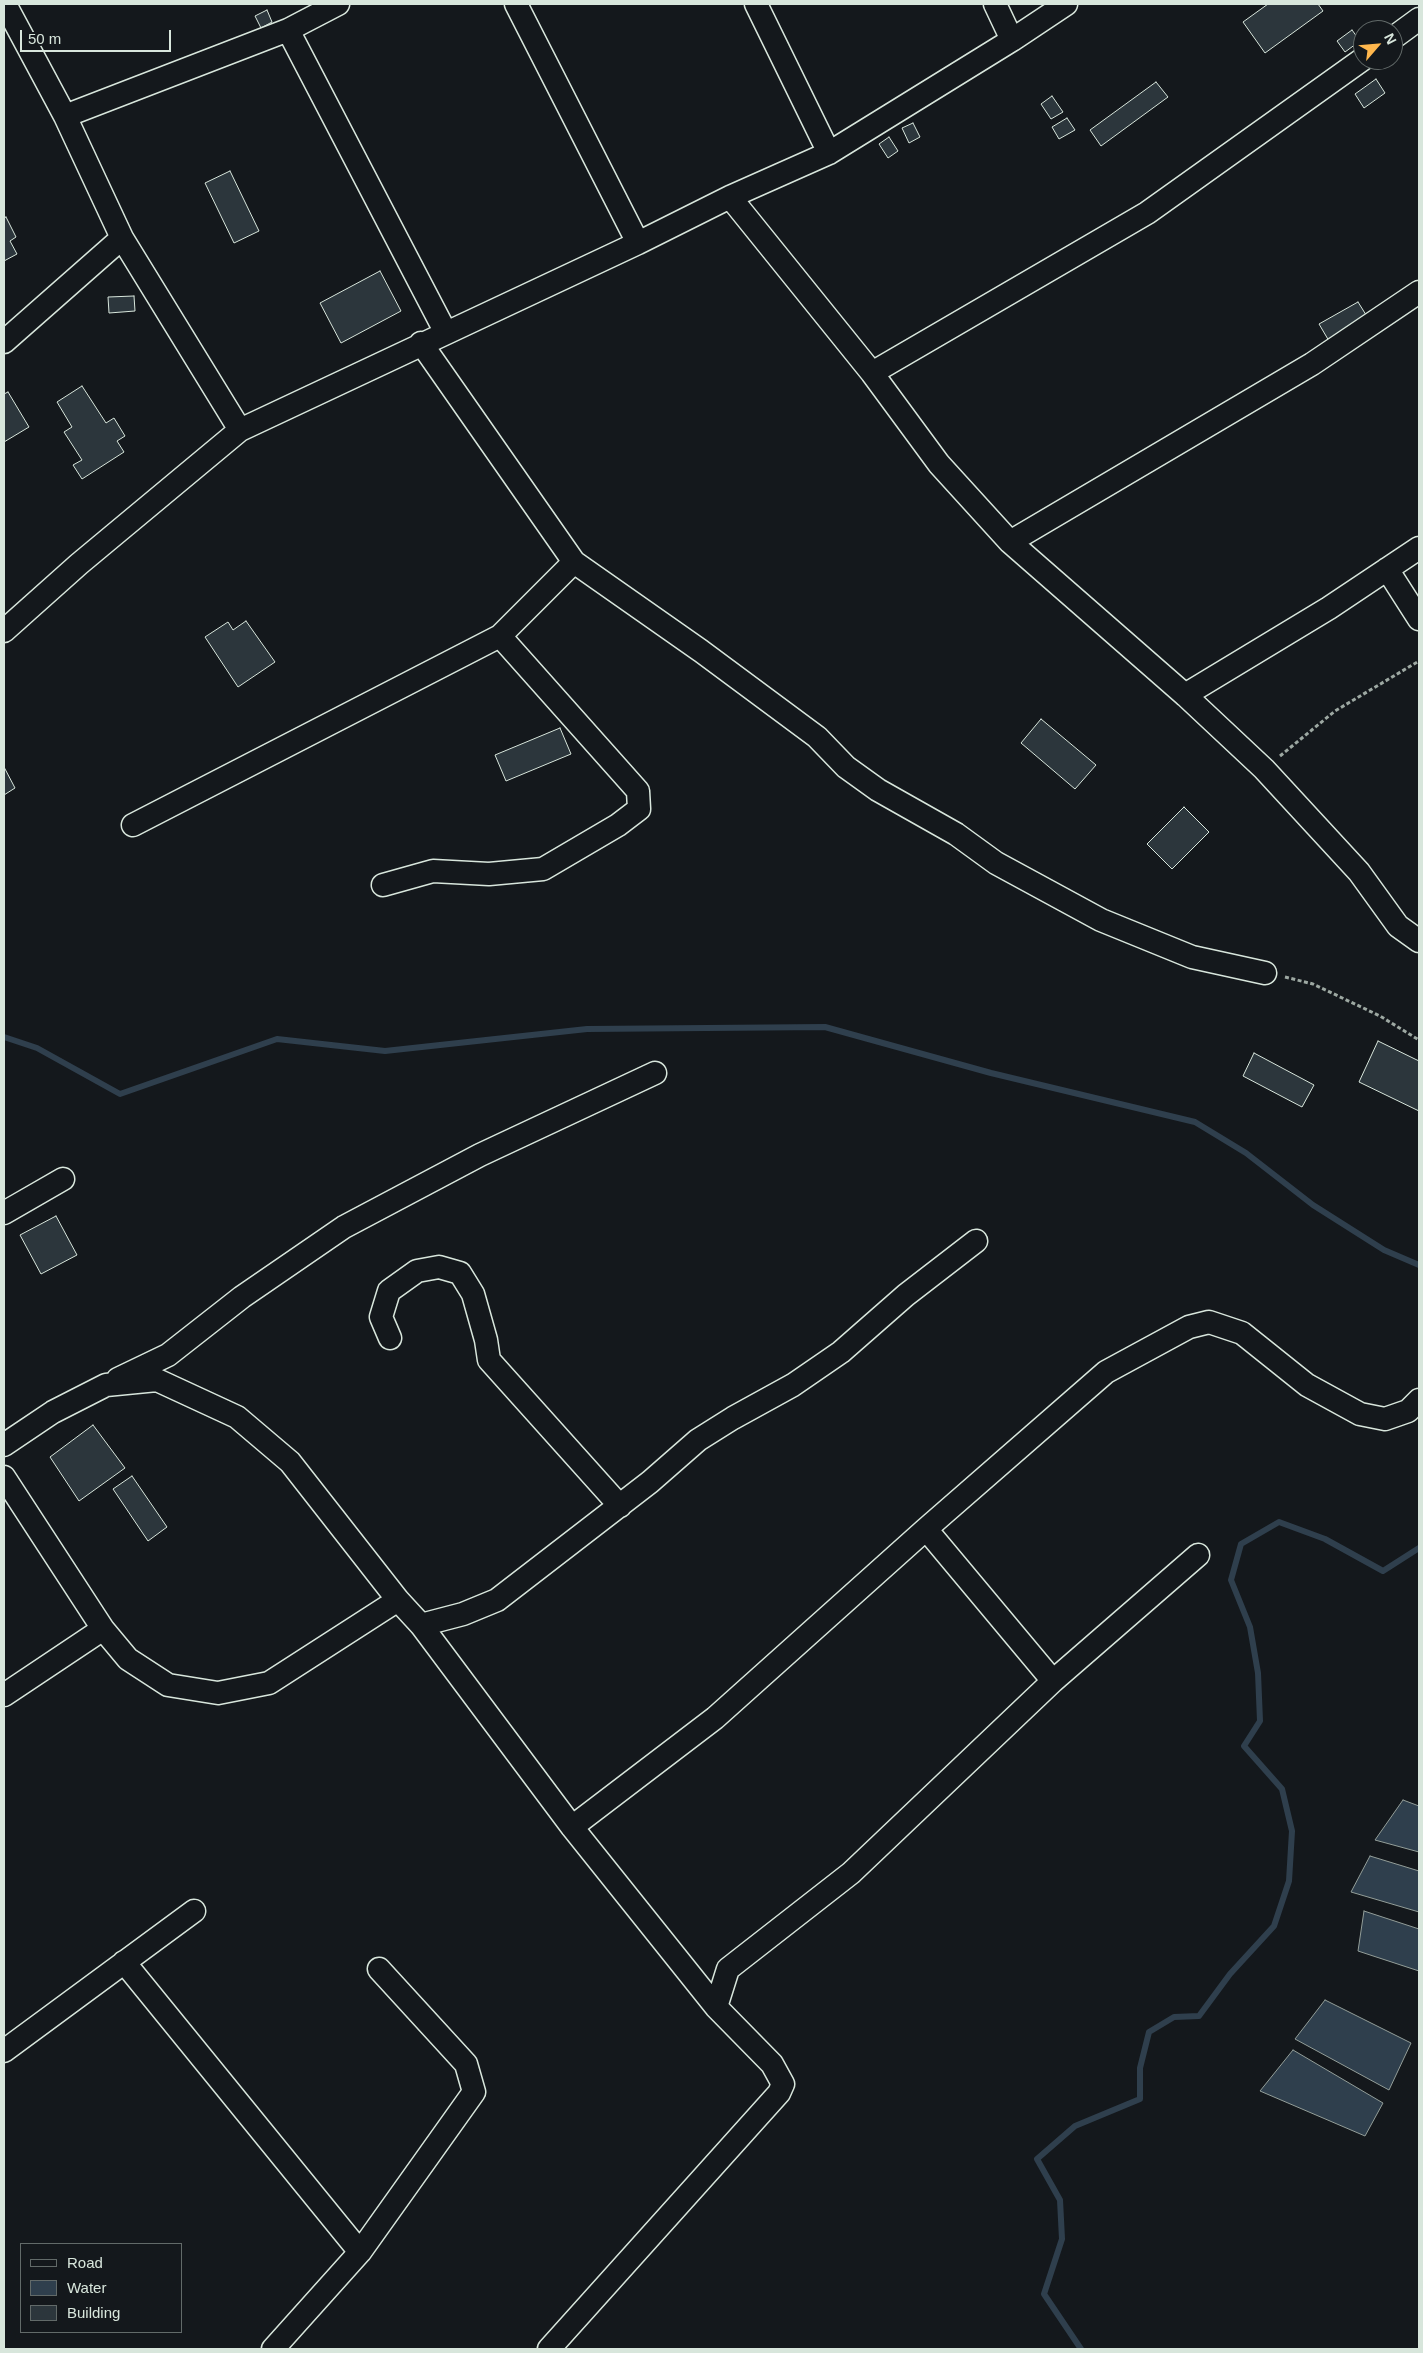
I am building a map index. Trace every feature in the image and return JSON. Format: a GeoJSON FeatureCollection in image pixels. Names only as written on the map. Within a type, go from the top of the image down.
{"type":"FeatureCollection","features":[{"type":"Feature","properties":{"kind":"street"},"geometry":{"type":"LineString","coordinates":[[6,4],[65,116],[122,238],[240,430]]}},
{"type":"Feature","properties":{"kind":"street"},"geometry":{"type":"LineString","coordinates":[[65,116],[288,30],[338,4]]}},
{"type":"Feature","properties":{"kind":"street"},"geometry":{"type":"LineString","coordinates":[[516,4],[638,243]]}},
{"type":"Feature","properties":{"kind":"street"},"geometry":{"type":"LineString","coordinates":[[756,4],[829,153]]}},
{"type":"Feature","properties":{"kind":"street"},"geometry":{"type":"LineString","coordinates":[[995,4],[1012,40]]}},
{"type":"Feature","properties":{"kind":"street"},"geometry":{"type":"LineString","coordinates":[[4,631],[79,564],[240,430],[638,243],[730,197],[829,153],[1012,40],[1066,4]]}},
{"type":"Feature","properties":{"kind":"street"},"geometry":{"type":"LineString","coordinates":[[1403,31],[1419,19]]}},
{"type":"Feature","properties":{"kind":"street"},"geometry":{"type":"LineString","coordinates":[[288,30],[446,333]]}},
{"type":"Feature","properties":{"kind":"street"},"geometry":{"type":"LineString","coordinates":[[872,373],[1146,213],[1353,66]]}},
{"type":"Feature","properties":{"kind":"street"},"geometry":{"type":"LineString","coordinates":[[730,197],[872,373],[940,464],[1010,542],[1185,694],[1264,769],[1359,872],[1398,926],[1419,941]]}},
{"type":"Feature","properties":{"kind":"street"},"geometry":{"type":"LineString","coordinates":[[4,342],[122,238]]}},
{"type":"Feature","properties":{"kind":"street"},"geometry":{"type":"LineString","coordinates":[[1010,542],[1312,364],[1419,292]]}},
{"type":"Feature","properties":{"kind":"street"},"geometry":{"type":"LineString","coordinates":[[422,343],[574,562],[701,651],[817,737],[846,767],[878,790],[956,834],[996,863],[1101,920],[1192,957],[1265,972]]}},
{"type":"Feature","properties":{"kind":"street"},"geometry":{"type":"LineString","coordinates":[[1185,694],[1329,608],[1419,548]]}},
{"type":"Feature","properties":{"kind":"street"},"geometry":{"type":"LineString","coordinates":[[133,824],[500,636],[574,562]]}},
{"type":"Feature","properties":{"kind":"street"},"geometry":{"type":"LineString","coordinates":[[1387,569],[1419,619]]}},
{"type":"Feature","properties":{"kind":"street"},"geometry":{"type":"LineString","coordinates":[[382,885],[433,871],[489,874],[543,869],[618,825],[639,809],[638,791],[500,636]]}},
{"type":"Feature","properties":{"kind":"street"},"geometry":{"type":"LineString","coordinates":[[4,1444],[53,1412],[168,1355],[242,1297],[344,1227],[480,1155],[655,1072]]}},
{"type":"Feature","properties":{"kind":"street"},"geometry":{"type":"LineString","coordinates":[[4,1213],[63,1179]]}},
{"type":"Feature","properties":{"kind":"street"},"geometry":{"type":"LineString","coordinates":[[421,1625],[463,1614],[497,1600],[620,1506],[698,1440],[733,1418],[793,1385],[841,1352],[906,1295],[976,1241]]}},
{"type":"Feature","properties":{"kind":"street"},"geometry":{"type":"LineString","coordinates":[[390,1338],[381,1317],[389,1291],[417,1271],[439,1267],[460,1273],[473,1294],[486,1340],[489,1360],[620,1506]]}},
{"type":"Feature","properties":{"kind":"street"},"geometry":{"type":"LineString","coordinates":[[572,1827],[715,1718],[926,1529],[1106,1372],[1189,1327],[1209,1322],[1242,1333],[1307,1385],[1360,1414],[1386,1419],[1408,1410],[1419,1400]]}},
{"type":"Feature","properties":{"kind":"street"},"geometry":{"type":"LineString","coordinates":[[106,1385],[157,1380],[237,1417],[290,1462],[398,1600],[421,1625],[572,1827],[716,2007],[772,2064],[783,2084],[779,2093],[549,2349]]}},
{"type":"Feature","properties":{"kind":"street"},"geometry":{"type":"LineString","coordinates":[[4,1476],[103,1629],[128,1659],[168,1685],[218,1693],[270,1683],[398,1600]]}},
{"type":"Feature","properties":{"kind":"street"},"geometry":{"type":"LineString","coordinates":[[926,1529],[1053,1681]]}},
{"type":"Feature","properties":{"kind":"street"},"geometry":{"type":"LineString","coordinates":[[688,1972],[728,1969],[851,1873],[1053,1681],[1198,1555]]}},
{"type":"Feature","properties":{"kind":"street"},"geometry":{"type":"LineString","coordinates":[[4,1695],[103,1629]]}},
{"type":"Feature","properties":{"kind":"street"},"geometry":{"type":"LineString","coordinates":[[4,2051],[194,1911]]}},
{"type":"Feature","properties":{"kind":"street"},"geometry":{"type":"LineString","coordinates":[[124,1962],[360,2252]]}},
{"type":"Feature","properties":{"kind":"street"},"geometry":{"type":"LineString","coordinates":[[273,2349],[360,2252],[474,2092],[466,2064],[379,1969]]}},
{"type":"Feature","properties":{"kind":"street"},"geometry":{"type":"LineString","coordinates":[[716,2007],[728,1969]]}},
{"type":"Feature","properties":{"kind":"path"},"geometry":{"type":"LineString","coordinates":[[1264,769],[1335,711],[1419,661]]}},
{"type":"Feature","properties":{"kind":"path"},"geometry":{"type":"LineString","coordinates":[[1265,972],[1313,984],[1380,1016],[1419,1040]]}},
{"type":"Feature","properties":{"kind":"water"},"geometry":{"type":"Polygon","coordinates":[[[1403,1800],[1419,1806],[1419,1852],[1375,1840],[1403,1800]]]}},
{"type":"Feature","properties":{"kind":"water"},"geometry":{"type":"Polygon","coordinates":[[[1370,1856],[1419,1871],[1419,1912],[1351,1892],[1370,1856]]]}},
{"type":"Feature","properties":{"kind":"water"},"geometry":{"type":"Polygon","coordinates":[[[1364,1911],[1419,1929],[1419,1971],[1358,1951],[1364,1911]]]}},
{"type":"Feature","properties":{"kind":"water"},"geometry":{"type":"Polygon","coordinates":[[[1325,2000],[1411,2043],[1389,2090],[1295,2039],[1325,2000]]]}},
{"type":"Feature","properties":{"kind":"water"},"geometry":{"type":"Polygon","coordinates":[[[1293,2050],[1383,2103],[1365,2136],[1260,2091],[1293,2050]]]}},
{"type":"Feature","properties":{"kind":"building"},"geometry":{"type":"Polygon","coordinates":[[[1268,4],[1318,4],[1323,11],[1265,53],[1243,22],[1268,4]]]}},
{"type":"Feature","properties":{"kind":"building"},"geometry":{"type":"Polygon","coordinates":[[[267,10],[272,22],[261,28],[255,16],[267,10]]]}},
{"type":"Feature","properties":{"kind":"building"},"geometry":{"type":"Polygon","coordinates":[[[1352,30],[1353,31],[1353,46],[1345,52],[1337,41],[1352,30]]]}},
{"type":"Feature","properties":{"kind":"building"},"geometry":{"type":"Polygon","coordinates":[[[1376,79],[1385,93],[1364,108],[1355,94],[1376,79]]]}},
{"type":"Feature","properties":{"kind":"building"},"geometry":{"type":"Polygon","coordinates":[[[1156,82],[1168,97],[1101,146],[1090,130],[1156,82]]]}},
{"type":"Feature","properties":{"kind":"building"},"geometry":{"type":"Polygon","coordinates":[[[1052,96],[1063,112],[1051,119],[1041,104],[1052,96]]]}},
{"type":"Feature","properties":{"kind":"building"},"geometry":{"type":"Polygon","coordinates":[[[1067,118],[1075,130],[1059,139],[1052,127],[1067,118]]]}},
{"type":"Feature","properties":{"kind":"building"},"geometry":{"type":"Polygon","coordinates":[[[913,123],[920,137],[909,143],[902,128],[913,123]]]}},
{"type":"Feature","properties":{"kind":"building"},"geometry":{"type":"Polygon","coordinates":[[[889,137],[898,151],[888,158],[879,144],[889,137]]]}},
{"type":"Feature","properties":{"kind":"building"},"geometry":{"type":"Polygon","coordinates":[[[230,171],[259,231],[234,243],[205,183],[230,171]]]}},
{"type":"Feature","properties":{"kind":"building"},"geometry":{"type":"Polygon","coordinates":[[[6,217],[16,237],[10,241],[17,254],[4,261],[4,218],[6,217]]]}},
{"type":"Feature","properties":{"kind":"building"},"geometry":{"type":"Polygon","coordinates":[[[380,271],[401,311],[341,343],[320,303],[380,271]]]}},
{"type":"Feature","properties":{"kind":"building"},"geometry":{"type":"Polygon","coordinates":[[[134,296],[135,311],[109,313],[108,297],[134,296]]]}},
{"type":"Feature","properties":{"kind":"building"},"geometry":{"type":"Polygon","coordinates":[[[1358,302],[1368,318],[1329,341],[1319,324],[1358,302]]]}},
{"type":"Feature","properties":{"kind":"building"},"geometry":{"type":"Polygon","coordinates":[[[82,386],[106,423],[114,418],[125,436],[117,441],[124,452],[82,479],[73,465],[82,460],[64,432],[72,427],[57,402],[82,386]]]}},
{"type":"Feature","properties":{"kind":"building"},"geometry":{"type":"Polygon","coordinates":[[[8,392],[29,427],[4,442],[4,394],[8,392]]]}},
{"type":"Feature","properties":{"kind":"building"},"geometry":{"type":"Polygon","coordinates":[[[246,621],[275,662],[238,687],[205,637],[228,622],[233,630],[246,621]]]}},
{"type":"Feature","properties":{"kind":"building"},"geometry":{"type":"Polygon","coordinates":[[[1041,719],[1096,765],[1075,789],[1021,743],[1041,719]]]}},
{"type":"Feature","properties":{"kind":"building"},"geometry":{"type":"Polygon","coordinates":[[[560,728],[571,754],[506,781],[495,755],[560,728]]]}},
{"type":"Feature","properties":{"kind":"building"},"geometry":{"type":"Polygon","coordinates":[[[4,767],[15,788],[4,795],[4,767]]]}},
{"type":"Feature","properties":{"kind":"building"},"geometry":{"type":"Polygon","coordinates":[[[1184,807],[1209,832],[1172,869],[1147,844],[1184,807]]]}},
{"type":"Feature","properties":{"kind":"building"},"geometry":{"type":"Polygon","coordinates":[[[1378,1041],[1419,1061],[1419,1111],[1359,1082],[1378,1041]]]}},
{"type":"Feature","properties":{"kind":"building"},"geometry":{"type":"Polygon","coordinates":[[[1254,1053],[1314,1085],[1302,1107],[1243,1076],[1254,1053]]]}},
{"type":"Feature","properties":{"kind":"building"},"geometry":{"type":"Polygon","coordinates":[[[56,1216],[77,1255],[41,1274],[20,1235],[56,1216]]]}},
{"type":"Feature","properties":{"kind":"building"},"geometry":{"type":"Polygon","coordinates":[[[93,1425],[125,1468],[79,1501],[50,1457],[93,1425]]]}},
{"type":"Feature","properties":{"kind":"building"},"geometry":{"type":"Polygon","coordinates":[[[132,1476],[167,1527],[148,1541],[113,1489],[132,1476]]]}},
{"type":"Feature","properties":{"kind":"waterway"},"geometry":{"type":"LineString","coordinates":[[4,1037],[37,1048],[120,1094],[277,1039],[385,1051],[587,1029],[825,1027],[991,1073],[1195,1122],[1246,1153],[1313,1205],[1384,1250],[1419,1265]]}},
{"type":"Feature","properties":{"kind":"waterway"},"geometry":{"type":"LineString","coordinates":[[1081,2349],[1044,2294],[1062,2239],[1060,2200],[1037,2159],[1075,2126],[1140,2099],[1140,2068],[1149,2032],[1174,2017],[1199,2016],[1230,1974],[1274,1926],[1289,1881],[1292,1831],[1282,1789],[1244,1746],[1260,1721],[1258,1673],[1250,1627],[1231,1580],[1241,1544],[1279,1522],[1325,1539],[1383,1571],[1419,1548]]}}]}
